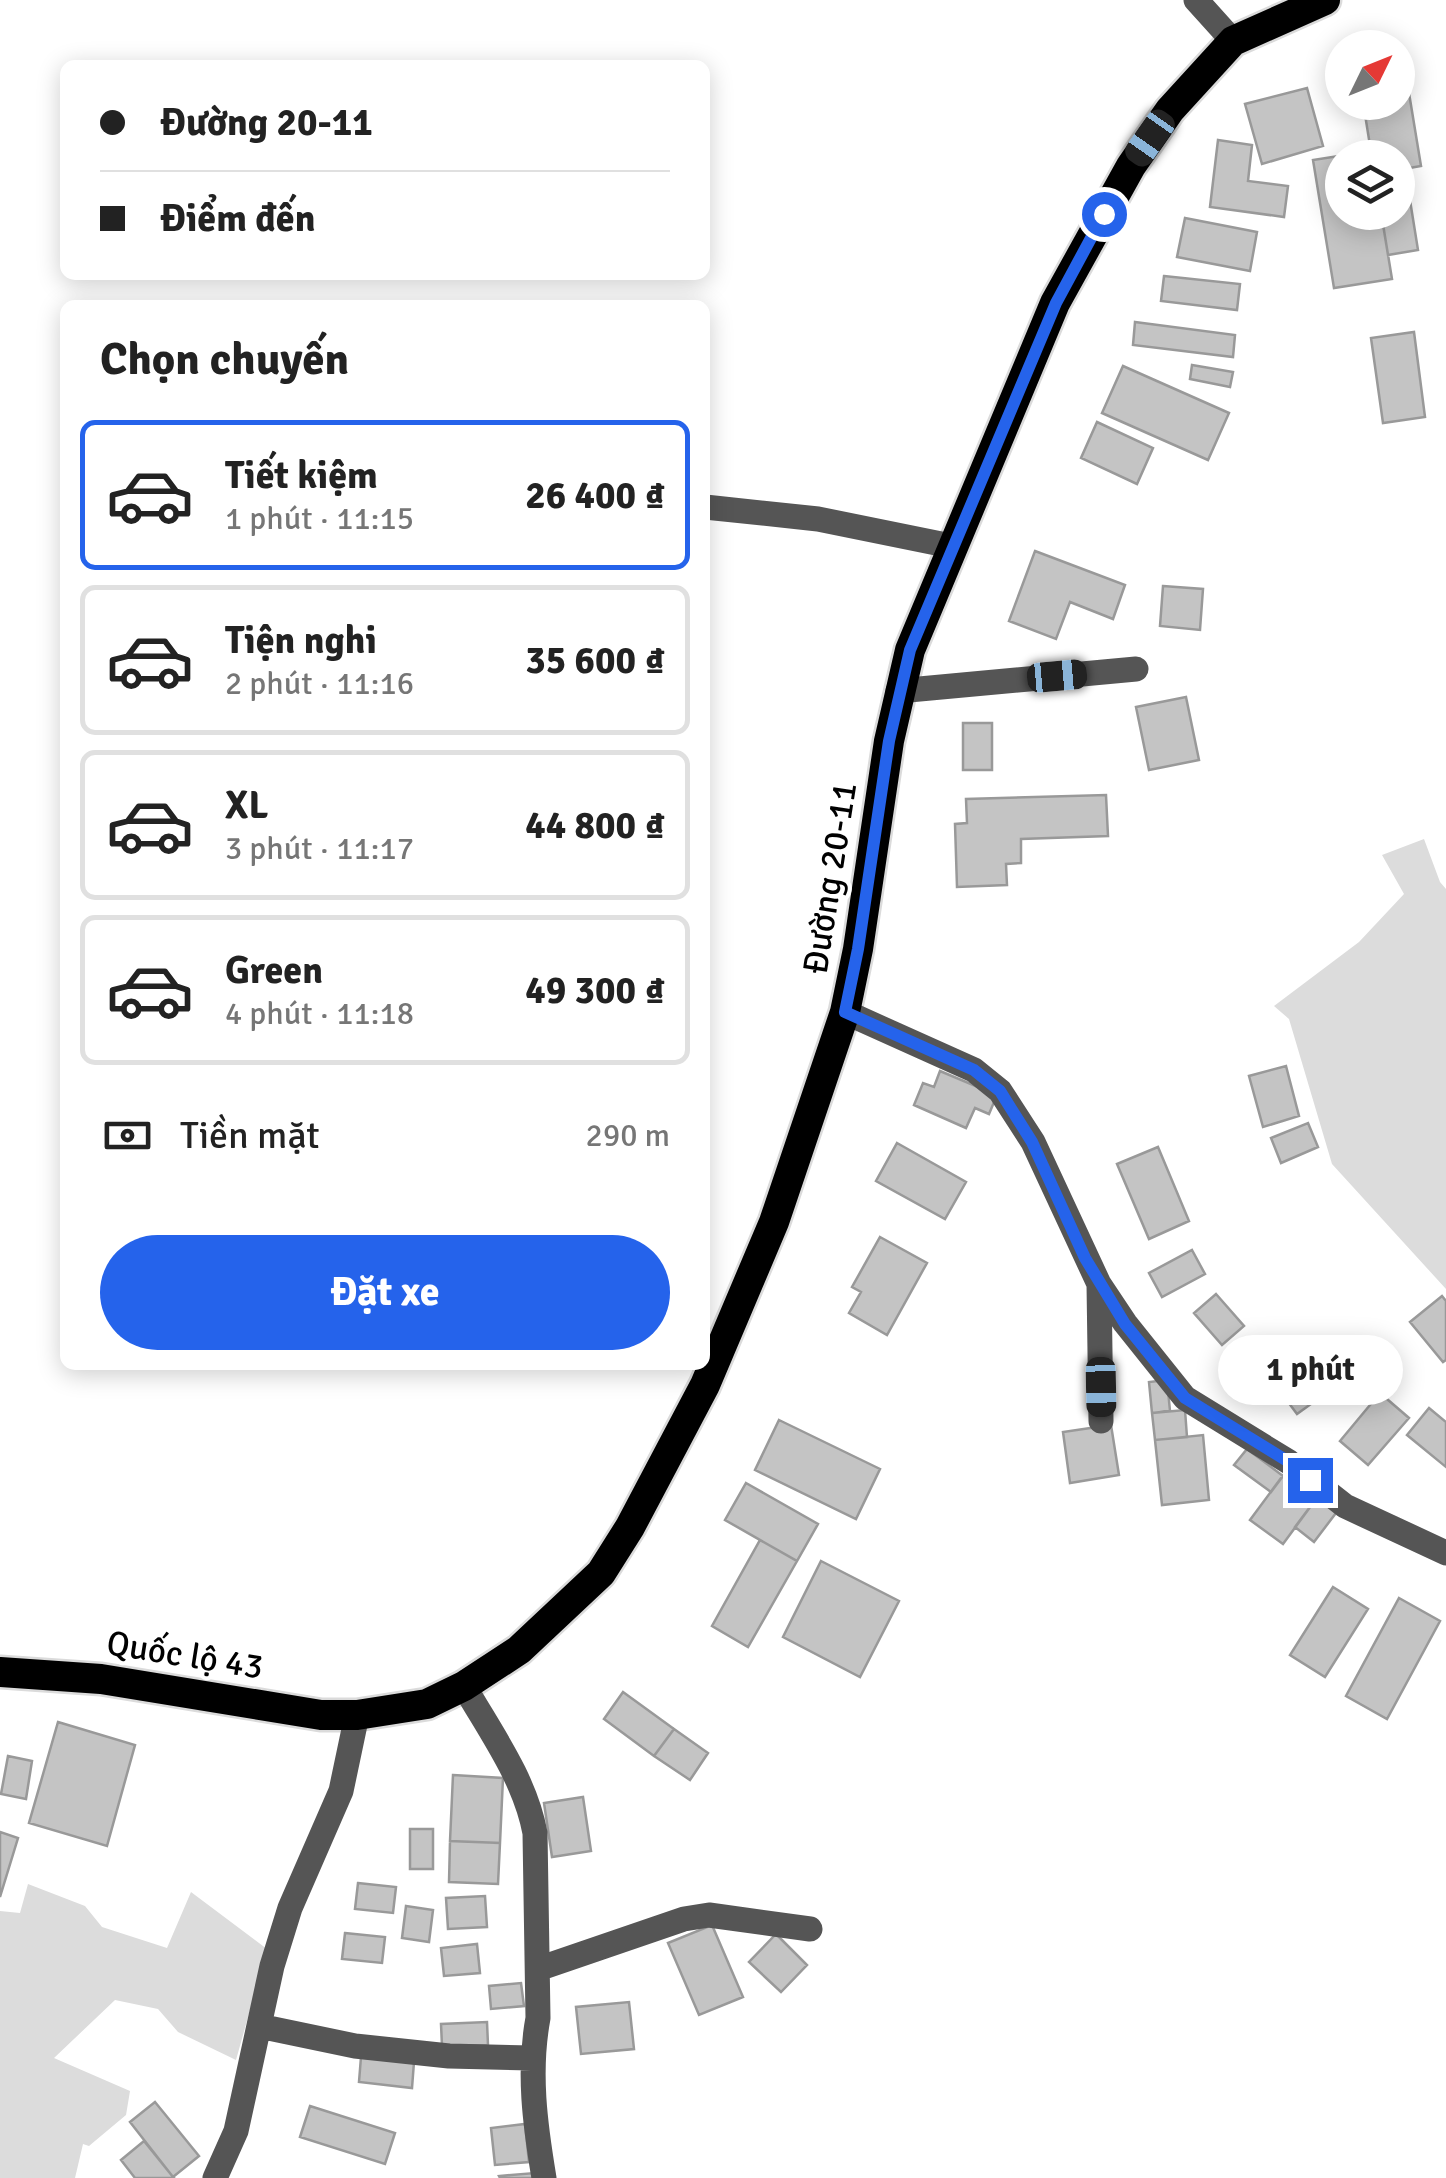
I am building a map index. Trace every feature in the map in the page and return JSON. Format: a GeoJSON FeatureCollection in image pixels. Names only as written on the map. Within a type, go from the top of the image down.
{"type":"FeatureCollection","features":[{"type":"Feature","properties":{"kind":"highway","name":"Đường 20-11"},"geometry":{"type":"LineString","coordinates":[[356,1715],[427,1704],[464,1686],[519,1650],[601,1572],[663,1468],[705,1385],[752,1276],[845,1012],[898,691],[910,650],[1056,303],[1130,166],[1170,110],[1233,41],[1325,0]]}},
{"type":"Feature","properties":{"kind":"highway","name":"Quốc lộ 43"},"geometry":{"type":"LineString","coordinates":[[0,1672],[101,1678],[290,1711],[356,1715]]}},
{"type":"Feature","properties":{"kind":"street"},"geometry":{"type":"LineString","coordinates":[[1196,0],[1233,41]]}},
{"type":"Feature","properties":{"kind":"street"},"geometry":{"type":"LineString","coordinates":[[710,508],[818,519],[952,546]]}},
{"type":"Feature","properties":{"kind":"street"},"geometry":{"type":"LineString","coordinates":[[898,691],[1136,669]]}},
{"type":"Feature","properties":{"kind":"street"},"geometry":{"type":"LineString","coordinates":[[845,1012],[974,1070],[1000,1091],[1032,1142],[1100,1284],[1125,1324],[1185,1398],[1289,1462],[1345,1506],[1446,1553]]}},
{"type":"Feature","properties":{"kind":"street"},"geometry":{"type":"LineString","coordinates":[[1100,1284],[1102,1421]]}},
{"type":"Feature","properties":{"kind":"street"},"geometry":{"type":"LineString","coordinates":[[464,1686],[530,1806],[535,1833],[538,2018],[532,2058],[532,2105],[544,2178]]}},
{"type":"Feature","properties":{"kind":"street"},"geometry":{"type":"LineString","coordinates":[[216,2178],[236,2131],[290,1908],[342,1791],[356,1715]]}},
{"type":"Feature","properties":{"kind":"street"},"geometry":{"type":"LineString","coordinates":[[538,1969],[660,1924],[709,1915],[810,1929]]}},
{"type":"Feature","properties":{"kind":"street"},"geometry":{"type":"LineString","coordinates":[[259,2026],[355,2046],[449,2056],[532,2058]]}},
{"type":"Feature","properties":{"kind":"shaded area"},"geometry":{"type":"Polygon","coordinates":[[[1424,839],[1446,889],[1446,1289],[1332,1164],[1289,1019],[1274,1006],[1359,942],[1404,894],[1382,855],[1424,839]]]}},
{"type":"Feature","properties":{"kind":"shaded area"},"geometry":{"type":"Polygon","coordinates":[[[28,1884],[85,1906],[102,1927],[167,1948],[191,1892],[267,1949],[236,2060],[178,2032],[158,2009],[115,2000],[54,2058],[130,2091],[126,2115],[89,2146],[83,2144],[75,2178],[0,2178],[0,1911],[20,1913],[28,1884]]]}},
{"type":"Feature","properties":{"kind":"building"},"geometry":{"type":"Polygon","coordinates":[[[1307,88],[1323,146],[1262,164],[1245,104],[1307,88]]]}},
{"type":"Feature","properties":{"kind":"building"},"geometry":{"type":"Polygon","coordinates":[[[1366,120],[1413,120],[1421,166],[1415,167],[1415,140],[1369,140],[1366,120]]]}},
{"type":"Feature","properties":{"kind":"building"},"geometry":{"type":"Polygon","coordinates":[[[1218,140],[1252,145],[1248,181],[1288,186],[1284,217],[1210,207],[1218,140]]]}},
{"type":"Feature","properties":{"kind":"building"},"geometry":{"type":"Polygon","coordinates":[[[1325,158],[1325,230],[1384,230],[1392,279],[1334,288],[1313,160],[1325,158]]]}},
{"type":"Feature","properties":{"kind":"building"},"geometry":{"type":"Polygon","coordinates":[[[1185,218],[1257,232],[1250,271],[1177,257],[1185,218]]]}},
{"type":"Feature","properties":{"kind":"building"},"geometry":{"type":"Polygon","coordinates":[[[1384,230],[1415,230],[1418,250],[1388,255],[1384,230]]]}},
{"type":"Feature","properties":{"kind":"building"},"geometry":{"type":"Polygon","coordinates":[[[1164,276],[1240,284],[1237,310],[1161,301],[1164,276]]]}},
{"type":"Feature","properties":{"kind":"building"},"geometry":{"type":"Polygon","coordinates":[[[1135,322],[1235,335],[1233,357],[1133,345],[1135,322]]]}},
{"type":"Feature","properties":{"kind":"building"},"geometry":{"type":"Polygon","coordinates":[[[1414,332],[1425,417],[1383,423],[1371,338],[1414,332]]]}},
{"type":"Feature","properties":{"kind":"building"},"geometry":{"type":"Polygon","coordinates":[[[1192,365],[1233,372],[1230,387],[1190,379],[1192,365]]]}},
{"type":"Feature","properties":{"kind":"building"},"geometry":{"type":"Polygon","coordinates":[[[1123,366],[1229,413],[1208,460],[1102,413],[1123,366]]]}},
{"type":"Feature","properties":{"kind":"building"},"geometry":{"type":"Polygon","coordinates":[[[1097,422],[1153,448],[1137,484],[1081,458],[1097,422]]]}},
{"type":"Feature","properties":{"kind":"building"},"geometry":{"type":"Polygon","coordinates":[[[1035,551],[1125,585],[1113,619],[1070,602],[1056,639],[1009,621],[1035,551]]]}},
{"type":"Feature","properties":{"kind":"building"},"geometry":{"type":"Polygon","coordinates":[[[1163,586],[1203,589],[1200,630],[1160,626],[1163,586]]]}},
{"type":"Feature","properties":{"kind":"building"},"geometry":{"type":"Polygon","coordinates":[[[1186,697],[1199,760],[1149,770],[1136,707],[1186,697]]]}},
{"type":"Feature","properties":{"kind":"building"},"geometry":{"type":"Polygon","coordinates":[[[963,723],[992,723],[992,770],[963,770],[963,723]]]}},
{"type":"Feature","properties":{"kind":"building"},"geometry":{"type":"Polygon","coordinates":[[[1106,795],[1108,836],[1021,839],[1021,863],[1006,864],[1007,885],[957,887],[955,824],[967,823],[966,799],[1106,795]]]}},
{"type":"Feature","properties":{"kind":"building"},"geometry":{"type":"Polygon","coordinates":[[[1286,1066],[1299,1116],[1263,1127],[1249,1076],[1286,1066]]]}},
{"type":"Feature","properties":{"kind":"building"},"geometry":{"type":"Polygon","coordinates":[[[940,1071],[997,1095],[989,1114],[975,1108],[966,1128],[914,1105],[923,1083],[934,1087],[940,1071]]]}},
{"type":"Feature","properties":{"kind":"building"},"geometry":{"type":"Polygon","coordinates":[[[1308,1123],[1318,1147],[1281,1163],[1271,1138],[1308,1123]]]}},
{"type":"Feature","properties":{"kind":"building"},"geometry":{"type":"Polygon","coordinates":[[[897,1143],[966,1182],[945,1219],[876,1181],[897,1143]]]}},
{"type":"Feature","properties":{"kind":"building"},"geometry":{"type":"Polygon","coordinates":[[[1158,1147],[1189,1221],[1149,1239],[1117,1164],[1158,1147]]]}},
{"type":"Feature","properties":{"kind":"building"},"geometry":{"type":"Polygon","coordinates":[[[880,1237],[927,1263],[887,1335],[849,1313],[861,1292],[852,1287],[880,1237]]]}},
{"type":"Feature","properties":{"kind":"building"},"geometry":{"type":"Polygon","coordinates":[[[1192,1250],[1205,1274],[1162,1297],[1149,1273],[1192,1250]]]}},
{"type":"Feature","properties":{"kind":"building"},"geometry":{"type":"Polygon","coordinates":[[[1216,1294],[1244,1326],[1222,1345],[1194,1313],[1216,1294]]]}},
{"type":"Feature","properties":{"kind":"building"},"geometry":{"type":"Polygon","coordinates":[[[1442,1296],[1446,1301],[1443,1362],[1410,1322],[1442,1296]]]}},
{"type":"Feature","properties":{"kind":"building"},"geometry":{"type":"Polygon","coordinates":[[[1290,1353],[1322,1396],[1297,1414],[1265,1371],[1290,1353]]]}},
{"type":"Feature","properties":{"kind":"building"},"geometry":{"type":"Polygon","coordinates":[[[1167,1380],[1170,1411],[1152,1413],[1149,1382],[1167,1380]]]}},
{"type":"Feature","properties":{"kind":"building"},"geometry":{"type":"Polygon","coordinates":[[[1380,1393],[1409,1418],[1368,1465],[1340,1441],[1380,1393]]]}},
{"type":"Feature","properties":{"kind":"building"},"geometry":{"type":"Polygon","coordinates":[[[1429,1408],[1446,1422],[1446,1467],[1407,1435],[1429,1408]]]}},
{"type":"Feature","properties":{"kind":"building"},"geometry":{"type":"Polygon","coordinates":[[[1185,1410],[1187,1437],[1155,1440],[1152,1413],[1185,1410]]]}},
{"type":"Feature","properties":{"kind":"building"},"geometry":{"type":"Polygon","coordinates":[[[779,1420],[880,1469],[856,1519],[755,1470],[779,1420]]]}},
{"type":"Feature","properties":{"kind":"building"},"geometry":{"type":"Polygon","coordinates":[[[1111,1425],[1119,1475],[1070,1483],[1063,1432],[1111,1425]]]}},
{"type":"Feature","properties":{"kind":"building"},"geometry":{"type":"Polygon","coordinates":[[[1203,1435],[1209,1500],[1162,1505],[1155,1440],[1203,1435]]]}},
{"type":"Feature","properties":{"kind":"building"},"geometry":{"type":"Polygon","coordinates":[[[1247,1449],[1283,1476],[1271,1492],[1234,1465],[1247,1449]]]}},
{"type":"Feature","properties":{"kind":"building"},"geometry":{"type":"Polygon","coordinates":[[[1287,1470],[1319,1495],[1283,1544],[1250,1520],[1287,1470]]]}},
{"type":"Feature","properties":{"kind":"building"},"geometry":{"type":"Polygon","coordinates":[[[746,1483],[818,1524],[797,1561],[725,1520],[746,1483]]]}},
{"type":"Feature","properties":{"kind":"building"},"geometry":{"type":"Polygon","coordinates":[[[1319,1495],[1339,1509],[1314,1542],[1295,1527],[1319,1495]]]}},
{"type":"Feature","properties":{"kind":"building"},"geometry":{"type":"Polygon","coordinates":[[[760,1540],[797,1561],[748,1647],[712,1626],[760,1540]]]}},
{"type":"Feature","properties":{"kind":"building"},"geometry":{"type":"Polygon","coordinates":[[[821,1561],[899,1601],[860,1677],[783,1637],[821,1561]]]}},
{"type":"Feature","properties":{"kind":"building"},"geometry":{"type":"Polygon","coordinates":[[[1333,1587],[1368,1609],[1325,1677],[1290,1655],[1333,1587]]]}},
{"type":"Feature","properties":{"kind":"building"},"geometry":{"type":"Polygon","coordinates":[[[1399,1598],[1440,1621],[1387,1719],[1346,1696],[1399,1598]]]}},
{"type":"Feature","properties":{"kind":"building"},"geometry":{"type":"Polygon","coordinates":[[[623,1692],[674,1729],[654,1756],[604,1719],[623,1692]]]}},
{"type":"Feature","properties":{"kind":"building"},"geometry":{"type":"Polygon","coordinates":[[[58,1722],[135,1745],[107,1846],[29,1823],[58,1722]]]}},
{"type":"Feature","properties":{"kind":"building"},"geometry":{"type":"Polygon","coordinates":[[[674,1729],[708,1753],[690,1780],[654,1756],[674,1729]]]}},
{"type":"Feature","properties":{"kind":"building"},"geometry":{"type":"Polygon","coordinates":[[[8,1756],[32,1761],[26,1799],[1,1794],[8,1756]]]}},
{"type":"Feature","properties":{"kind":"building"},"geometry":{"type":"Polygon","coordinates":[[[453,1775],[503,1778],[500,1843],[450,1841],[453,1775]]]}},
{"type":"Feature","properties":{"kind":"building"},"geometry":{"type":"Polygon","coordinates":[[[583,1797],[591,1851],[552,1857],[544,1803],[583,1797]]]}},
{"type":"Feature","properties":{"kind":"building"},"geometry":{"type":"Polygon","coordinates":[[[410,1829],[433,1829],[433,1869],[410,1869],[410,1829]]]}},
{"type":"Feature","properties":{"kind":"building"},"geometry":{"type":"Polygon","coordinates":[[[0,1832],[18,1838],[0,1897],[0,1832]]]}},
{"type":"Feature","properties":{"kind":"building"},"geometry":{"type":"Polygon","coordinates":[[[450,1841],[500,1843],[498,1884],[449,1882],[450,1841]]]}},
{"type":"Feature","properties":{"kind":"building"},"geometry":{"type":"Polygon","coordinates":[[[358,1883],[396,1887],[393,1913],[355,1909],[358,1883]]]}},
{"type":"Feature","properties":{"kind":"building"},"geometry":{"type":"Polygon","coordinates":[[[485,1896],[487,1927],[448,1929],[446,1898],[485,1896]]]}},
{"type":"Feature","properties":{"kind":"building"},"geometry":{"type":"Polygon","coordinates":[[[406,1906],[433,1910],[429,1942],[402,1938],[406,1906]]]}},
{"type":"Feature","properties":{"kind":"building"},"geometry":{"type":"Polygon","coordinates":[[[712,1925],[743,1997],[699,2015],[668,1943],[712,1925]]]}},
{"type":"Feature","properties":{"kind":"building"},"geometry":{"type":"Polygon","coordinates":[[[345,1933],[385,1937],[382,1963],[342,1959],[345,1933]]]}},
{"type":"Feature","properties":{"kind":"building"},"geometry":{"type":"Polygon","coordinates":[[[776,1934],[807,1965],[781,1992],[749,1962],[776,1934]]]}},
{"type":"Feature","properties":{"kind":"building"},"geometry":{"type":"Polygon","coordinates":[[[477,1944],[480,1973],[444,1976],[441,1948],[477,1944]]]}},
{"type":"Feature","properties":{"kind":"building"},"geometry":{"type":"Polygon","coordinates":[[[521,1983],[524,2006],[491,2009],[489,1986],[521,1983]]]}},
{"type":"Feature","properties":{"kind":"building"},"geometry":{"type":"Polygon","coordinates":[[[629,2002],[634,2049],[581,2054],[576,2007],[629,2002]]]}},
{"type":"Feature","properties":{"kind":"building"},"geometry":{"type":"Polygon","coordinates":[[[487,2022],[488,2045],[442,2046],[441,2024],[487,2022]]]}},
{"type":"Feature","properties":{"kind":"building"},"geometry":{"type":"Polygon","coordinates":[[[361,2057],[414,2062],[412,2088],[359,2082],[361,2057]]]}},
{"type":"Feature","properties":{"kind":"building"},"geometry":{"type":"Polygon","coordinates":[[[155,2102],[199,2156],[173,2177],[130,2122],[155,2102]]]}},
{"type":"Feature","properties":{"kind":"building"},"geometry":{"type":"Polygon","coordinates":[[[310,2106],[395,2133],[385,2164],[300,2137],[310,2106]]]}},
{"type":"Feature","properties":{"kind":"building"},"geometry":{"type":"Polygon","coordinates":[[[525,2124],[529,2162],[495,2165],[491,2128],[525,2124]]]}},
{"type":"Feature","properties":{"kind":"building"},"geometry":{"type":"Polygon","coordinates":[[[144,2141],[174,2178],[135,2178],[121,2160],[144,2141]]]}},
{"type":"Feature","properties":{"kind":"building"},"geometry":{"type":"Polygon","coordinates":[[[535,2173],[535,2178],[499,2176],[535,2173]]]}},
{"type":"Feature","properties":{"kind":"route"},"geometry":{"type":"LineString","coordinates":[[1104,214],[1027,367],[910,650],[889,741],[845,1012],[988,1078],[1032,1142],[1085,1258],[1125,1324],[1185,1398],[1289,1462],[1310,1480]]}}]}
